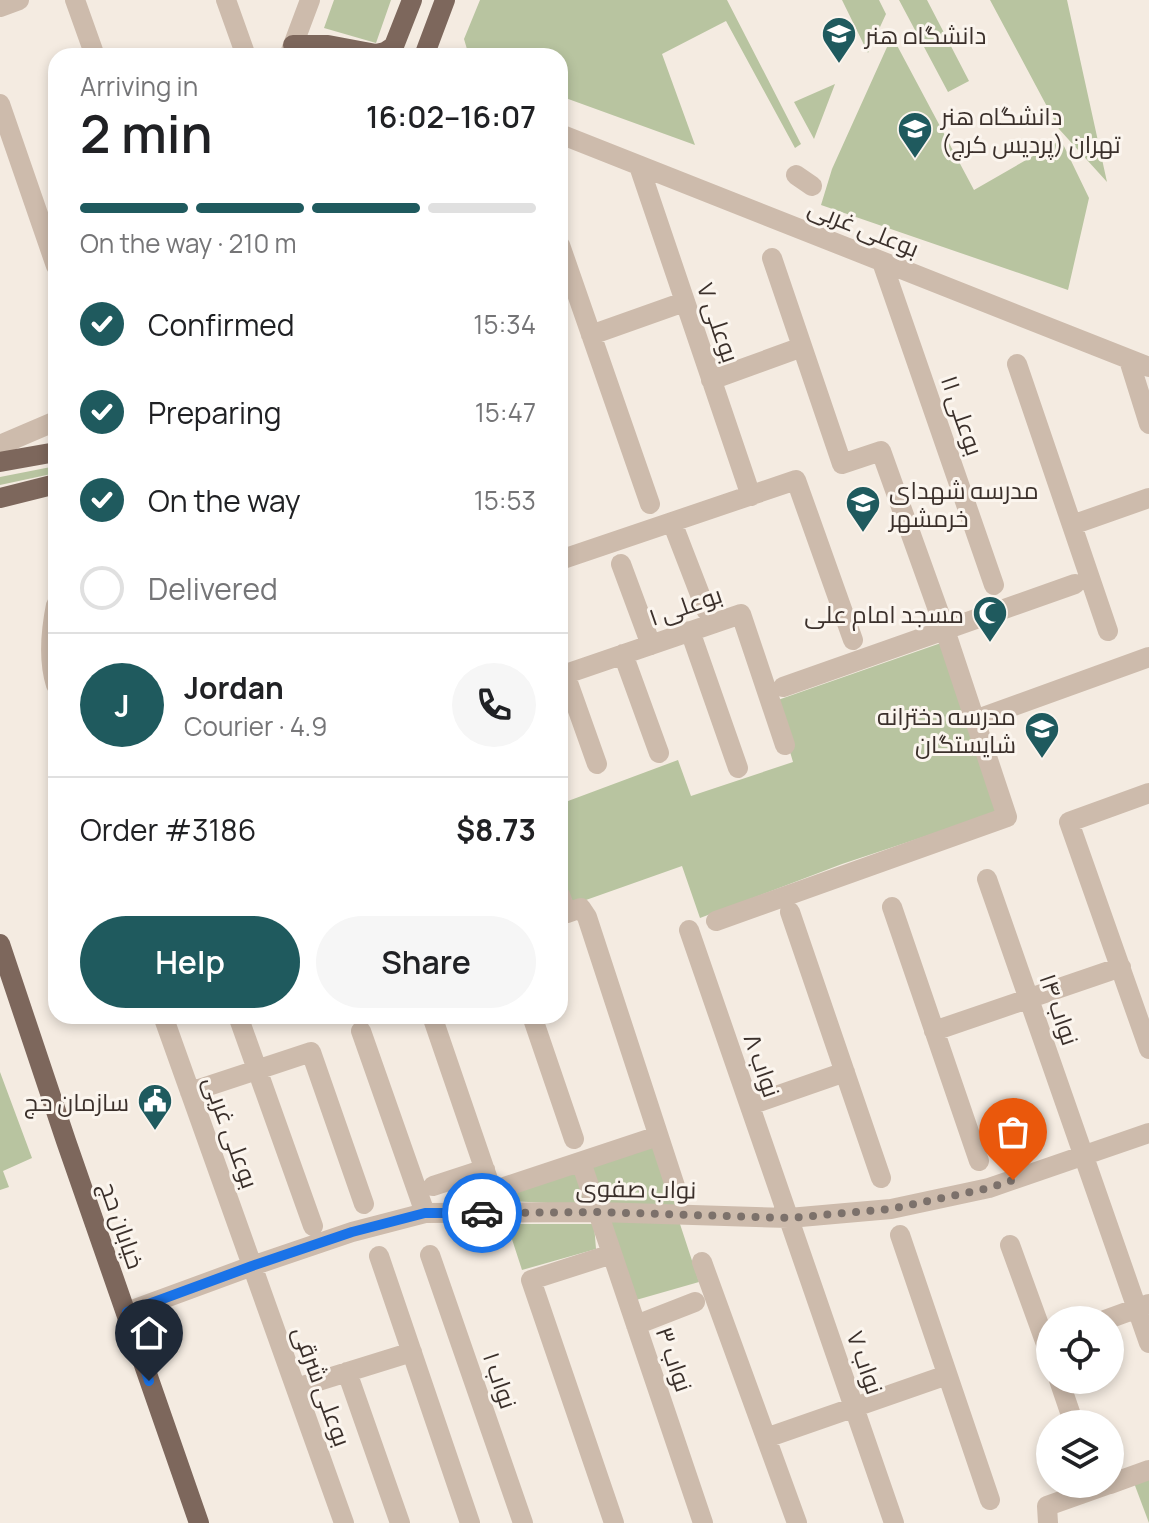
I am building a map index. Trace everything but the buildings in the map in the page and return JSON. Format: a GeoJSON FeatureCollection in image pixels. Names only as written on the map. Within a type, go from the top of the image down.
{"type":"FeatureCollection","features":[{"type":"Feature","properties":{"kind":"main road"},"geometry":{"type":"LineString","coordinates":[[393,48],[412,0]]}},
{"type":"Feature","properties":{"kind":"main road"},"geometry":{"type":"LineString","coordinates":[[430,48],[445,0]]}},
{"type":"Feature","properties":{"kind":"main road"},"geometry":{"type":"LineString","coordinates":[[314,48],[328,45],[344,48]]}},
{"type":"Feature","properties":{"kind":"main road"},"geometry":{"type":"LineString","coordinates":[[0,462],[48,453]]}},
{"type":"Feature","properties":{"kind":"main road"},"geometry":{"type":"LineString","coordinates":[[0,498],[48,486]]}},
{"type":"Feature","properties":{"kind":"main road","name":"خیابان حج"},"geometry":{"type":"LineString","coordinates":[[0,944],[199,1523]]}},
{"type":"Feature","properties":{"kind":"street"},"geometry":{"type":"LineString","coordinates":[[0,7],[19,0]]}},
{"type":"Feature","properties":{"kind":"street"},"geometry":{"type":"LineString","coordinates":[[75,0],[92,48]]}},
{"type":"Feature","properties":{"kind":"street"},"geometry":{"type":"LineString","coordinates":[[226,0],[243,48]]}},
{"type":"Feature","properties":{"kind":"street"},"geometry":{"type":"LineString","coordinates":[[297,48],[310,0]]}},
{"type":"Feature","properties":{"kind":"street"},"geometry":{"type":"LineString","coordinates":[[0,104],[48,243]]}},
{"type":"Feature","properties":{"kind":"street","name":"بوعلی غربی"},"geometry":{"type":"LineString","coordinates":[[568,137],[1149,367]]}},
{"type":"Feature","properties":{"kind":"street","name":"بوعلی ۷"},"geometry":{"type":"LineString","coordinates":[[639,166],[751,496]]}},
{"type":"Feature","properties":{"kind":"street"},"geometry":{"type":"LineString","coordinates":[[716,921],[1007,817],[881,451],[842,464],[772,258]]}},
{"type":"Feature","properties":{"kind":"street","name":"بوعلی ۱۱"},"geometry":{"type":"LineString","coordinates":[[882,262],[994,585]]}},
{"type":"Feature","properties":{"kind":"street"},"geometry":{"type":"LineString","coordinates":[[568,268],[650,504]]}},
{"type":"Feature","properties":{"kind":"street"},"geometry":{"type":"LineString","coordinates":[[591,335],[684,302]]}},
{"type":"Feature","properties":{"kind":"street"},"geometry":{"type":"LineString","coordinates":[[711,380],[802,347]]}},
{"type":"Feature","properties":{"kind":"street"},"geometry":{"type":"LineString","coordinates":[[1129,360],[1149,424]]}},
{"type":"Feature","properties":{"kind":"street"},"geometry":{"type":"LineString","coordinates":[[1017,364],[1108,631]]}},
{"type":"Feature","properties":{"kind":"street"},"geometry":{"type":"LineString","coordinates":[[0,444],[48,424]]}},
{"type":"Feature","properties":{"kind":"street"},"geometry":{"type":"LineString","coordinates":[[568,551],[672,522],[796,480],[853,640]]}},
{"type":"Feature","properties":{"kind":"street"},"geometry":{"type":"LineString","coordinates":[[1072,525],[1149,498]]}},
{"type":"Feature","properties":{"kind":"street"},"geometry":{"type":"LineString","coordinates":[[672,522],[706,610]]}},
{"type":"Feature","properties":{"kind":"street"},"geometry":{"type":"LineString","coordinates":[[621,564],[651,645]]}},
{"type":"Feature","properties":{"kind":"street"},"geometry":{"type":"LineString","coordinates":[[783,687],[1075,584]]}},
{"type":"Feature","properties":{"kind":"street","name":"بوعلی ۱"},"geometry":{"type":"LineString","coordinates":[[568,673],[741,614],[785,745]]}},
{"type":"Feature","properties":{"kind":"street"},"geometry":{"type":"LineString","coordinates":[[690,631],[738,768]]}},
{"type":"Feature","properties":{"kind":"street"},"geometry":{"type":"LineString","coordinates":[[623,654],[659,753]]}},
{"type":"Feature","properties":{"kind":"street"},"geometry":{"type":"LineString","coordinates":[[975,720],[1149,657]]}},
{"type":"Feature","properties":{"kind":"street"},"geometry":{"type":"LineString","coordinates":[[568,688],[597,764]]}},
{"type":"Feature","properties":{"kind":"street"},"geometry":{"type":"LineString","coordinates":[[1149,793],[1069,822],[1149,1049]]}},
{"type":"Feature","properties":{"kind":"street","name":"نواب ۱۴"},"geometry":{"type":"LineString","coordinates":[[987,879],[1083,1155],[1143,1306],[1149,1343]]}},
{"type":"Feature","properties":{"kind":"street"},"geometry":{"type":"LineString","coordinates":[[892,907],[979,1161]]}},
{"type":"Feature","properties":{"kind":"street"},"geometry":{"type":"LineString","coordinates":[[568,913],[581,908],[587,917],[675,1186]]}},
{"type":"Feature","properties":{"kind":"street"},"geometry":{"type":"LineString","coordinates":[[790,912],[881,1178]]}},
{"type":"Feature","properties":{"kind":"street"},"geometry":{"type":"LineString","coordinates":[[568,923],[587,917]]}},
{"type":"Feature","properties":{"kind":"street","name":"نواب ۸"},"geometry":{"type":"LineString","coordinates":[[689,930],[789,1218]]}},
{"type":"Feature","properties":{"kind":"street"},"geometry":{"type":"LineString","coordinates":[[934,1031],[1121,967]]}},
{"type":"Feature","properties":{"kind":"street","name":"بوعلی غربی"},"geometry":{"type":"LineString","coordinates":[[166,1024],[252,1266]]}},
{"type":"Feature","properties":{"kind":"street"},"geometry":{"type":"LineString","coordinates":[[241,1024],[313,1226]]}},
{"type":"Feature","properties":{"kind":"street"},"geometry":{"type":"LineString","coordinates":[[435,1024],[492,1191],[658,1136]]}},
{"type":"Feature","properties":{"kind":"street"},"geometry":{"type":"LineString","coordinates":[[535,1024],[574,1139]]}},
{"type":"Feature","properties":{"kind":"street"},"geometry":{"type":"LineString","coordinates":[[361,1031],[425,1213]]}},
{"type":"Feature","properties":{"kind":"street"},"geometry":{"type":"LineString","coordinates":[[190,1092],[311,1052],[364,1204]]}},
{"type":"Feature","properties":{"kind":"street"},"geometry":{"type":"LineString","coordinates":[[750,1105],[845,1072]]}},
{"type":"Feature","properties":{"kind":"street","name":"نواب صفوی"},"geometry":{"type":"LineString","coordinates":[[127,1312],[352,1232],[425,1213],[598,1212],[789,1218],[891,1209],[989,1188],[1149,1133]]}},
{"type":"Feature","properties":{"kind":"street","name":"نواب ۳"},"geometry":{"type":"LineString","coordinates":[[581,1162],[703,1523]]}},
{"type":"Feature","properties":{"kind":"street"},"geometry":{"type":"LineString","coordinates":[[433,1186],[485,1169]]}},
{"type":"Feature","properties":{"kind":"street","name":"نواب ۷"},"geometry":{"type":"LineString","coordinates":[[789,1218],[894,1523]]}},
{"type":"Feature","properties":{"kind":"street"},"geometry":{"type":"LineString","coordinates":[[900,1235],[990,1500]]}},
{"type":"Feature","properties":{"kind":"street"},"geometry":{"type":"LineString","coordinates":[[1010,1245],[1036,1313]]}},
{"type":"Feature","properties":{"kind":"street"},"geometry":{"type":"LineString","coordinates":[[612,1254],[531,1280],[614,1523]]}},
{"type":"Feature","properties":{"kind":"street","name":"نواب ۱"},"geometry":{"type":"LineString","coordinates":[[430,1255],[523,1523]]}},
{"type":"Feature","properties":{"kind":"street"},"geometry":{"type":"LineString","coordinates":[[379,1256],[470,1523]]}},
{"type":"Feature","properties":{"kind":"street"},"geometry":{"type":"LineString","coordinates":[[702,1262],[797,1523]]}},
{"type":"Feature","properties":{"kind":"street","name":"بوعلی شرقی"},"geometry":{"type":"LineString","coordinates":[[252,1266],[344,1523]]}},
{"type":"Feature","properties":{"kind":"street"},"geometry":{"type":"LineString","coordinates":[[636,1325],[695,1302]]}},
{"type":"Feature","properties":{"kind":"street"},"geometry":{"type":"LineString","coordinates":[[1124,1313],[1143,1306]]}},
{"type":"Feature","properties":{"kind":"street"},"geometry":{"type":"LineString","coordinates":[[296,1388],[412,1352]]}},
{"type":"Feature","properties":{"kind":"street"},"geometry":{"type":"LineString","coordinates":[[347,1372],[400,1523]]}},
{"type":"Feature","properties":{"kind":"street"},"geometry":{"type":"LineString","coordinates":[[766,1438],[947,1375]]}},
{"type":"Feature","properties":{"kind":"street"},"geometry":{"type":"LineString","coordinates":[[1124,1479],[1149,1470]]}},
{"type":"Feature","properties":{"kind":"street"},"geometry":{"type":"LineString","coordinates":[[1048,1523],[1047,1506],[1070,1498]]}},
{"type":"Feature","properties":{"kind":"green space"},"geometry":{"type":"Polygon","coordinates":[[[334,0],[391,0],[376,43],[324,28],[334,0]]]}},
{"type":"Feature","properties":{"kind":"green space"},"geometry":{"type":"Polygon","coordinates":[[[480,0],[727,0],[801,144],[795,148],[726,21],[662,54],[695,145],[568,99],[568,48],[467,48],[464,39],[480,0]]]}},
{"type":"Feature","properties":{"kind":"green space"},"geometry":{"type":"Polygon","coordinates":[[[842,0],[879,0],[886,14],[868,53],[842,0]]]}},
{"type":"Feature","properties":{"kind":"green space"},"geometry":{"type":"Polygon","coordinates":[[[899,0],[927,0],[969,81],[948,92],[899,0]]]}},
{"type":"Feature","properties":{"kind":"green space"},"geometry":{"type":"Polygon","coordinates":[[[990,0],[1067,0],[1107,182],[1059,129],[990,0]]]}},
{"type":"Feature","properties":{"kind":"green space"},"geometry":{"type":"Polygon","coordinates":[[[892,36],[974,190],[1061,140],[1089,198],[1068,290],[821,205],[832,169],[892,36]]]}},
{"type":"Feature","properties":{"kind":"green space"},"geometry":{"type":"Polygon","coordinates":[[[835,84],[814,139],[794,102],[835,84]]]}},
{"type":"Feature","properties":{"kind":"green space"},"geometry":{"type":"Polygon","coordinates":[[[48,468],[48,475],[0,485],[0,477],[48,468]]]}},
{"type":"Feature","properties":{"kind":"green space"},"geometry":{"type":"Polygon","coordinates":[[[941,643],[998,812],[842,864],[700,918],[682,866],[569,906],[568,801],[678,760],[691,796],[793,762],[775,701],[941,643]]]}},
{"type":"Feature","properties":{"kind":"green space"},"geometry":{"type":"Polygon","coordinates":[[[0,1072],[32,1158],[3,1171],[9,1187],[0,1190],[0,1072]]]}},
{"type":"Feature","properties":{"kind":"green space"},"geometry":{"type":"Polygon","coordinates":[[[655,1141],[676,1208],[603,1205],[589,1165],[655,1141]]]}},
{"type":"Feature","properties":{"kind":"green space"},"geometry":{"type":"Polygon","coordinates":[[[577,1169],[589,1205],[490,1200],[577,1169]]]}},
{"type":"Feature","properties":{"kind":"green space"},"geometry":{"type":"Polygon","coordinates":[[[606,1219],[679,1221],[699,1282],[636,1300],[606,1219]]]}},
{"type":"Feature","properties":{"kind":"green space"},"geometry":{"type":"Polygon","coordinates":[[[507,1224],[594,1224],[596,1249],[522,1270],[507,1224]]]}},
{"type":"Feature","properties":{"kind":"green space"},"geometry":{"type":"Polygon","coordinates":[[[1149,1478],[1149,1523],[1134,1483],[1149,1478]]]}},
{"type":"Feature","properties":{"kind":"way so far"},"geometry":{"type":"LineString","coordinates":[[482,1213],[598,1212],[789,1218],[891,1209],[1013,1180]]}},
{"type":"Feature","properties":{"kind":"place","name":"دانشگاه هنر"},"geometry":{"type":"Point","coordinates":[839,65]}},
{"type":"Feature","properties":{"kind":"place","name":"دانشگاه هنر تهران (پردیس کرج)"},"geometry":{"type":"Point","coordinates":[915,160]}},
{"type":"Feature","properties":{"kind":"place","name":"مدرسه شهدای خرمشهر"},"geometry":{"type":"Point","coordinates":[863,534]}},
{"type":"Feature","properties":{"kind":"place","name":"مسجد امام علی"},"geometry":{"type":"Point","coordinates":[990,644]}},
{"type":"Feature","properties":{"kind":"place","name":"مدرسه دخترانه شایستگان"},"geometry":{"type":"Point","coordinates":[1042,760]}},
{"type":"Feature","properties":{"kind":"place","name":"سازمان حج"},"geometry":{"type":"Point","coordinates":[155,1132]}},
{"type":"Feature","properties":{"kind":"route"},"geometry":{"type":"LineString","coordinates":[[149,1381],[127,1312],[352,1232],[425,1213],[482,1213]]}}]}
